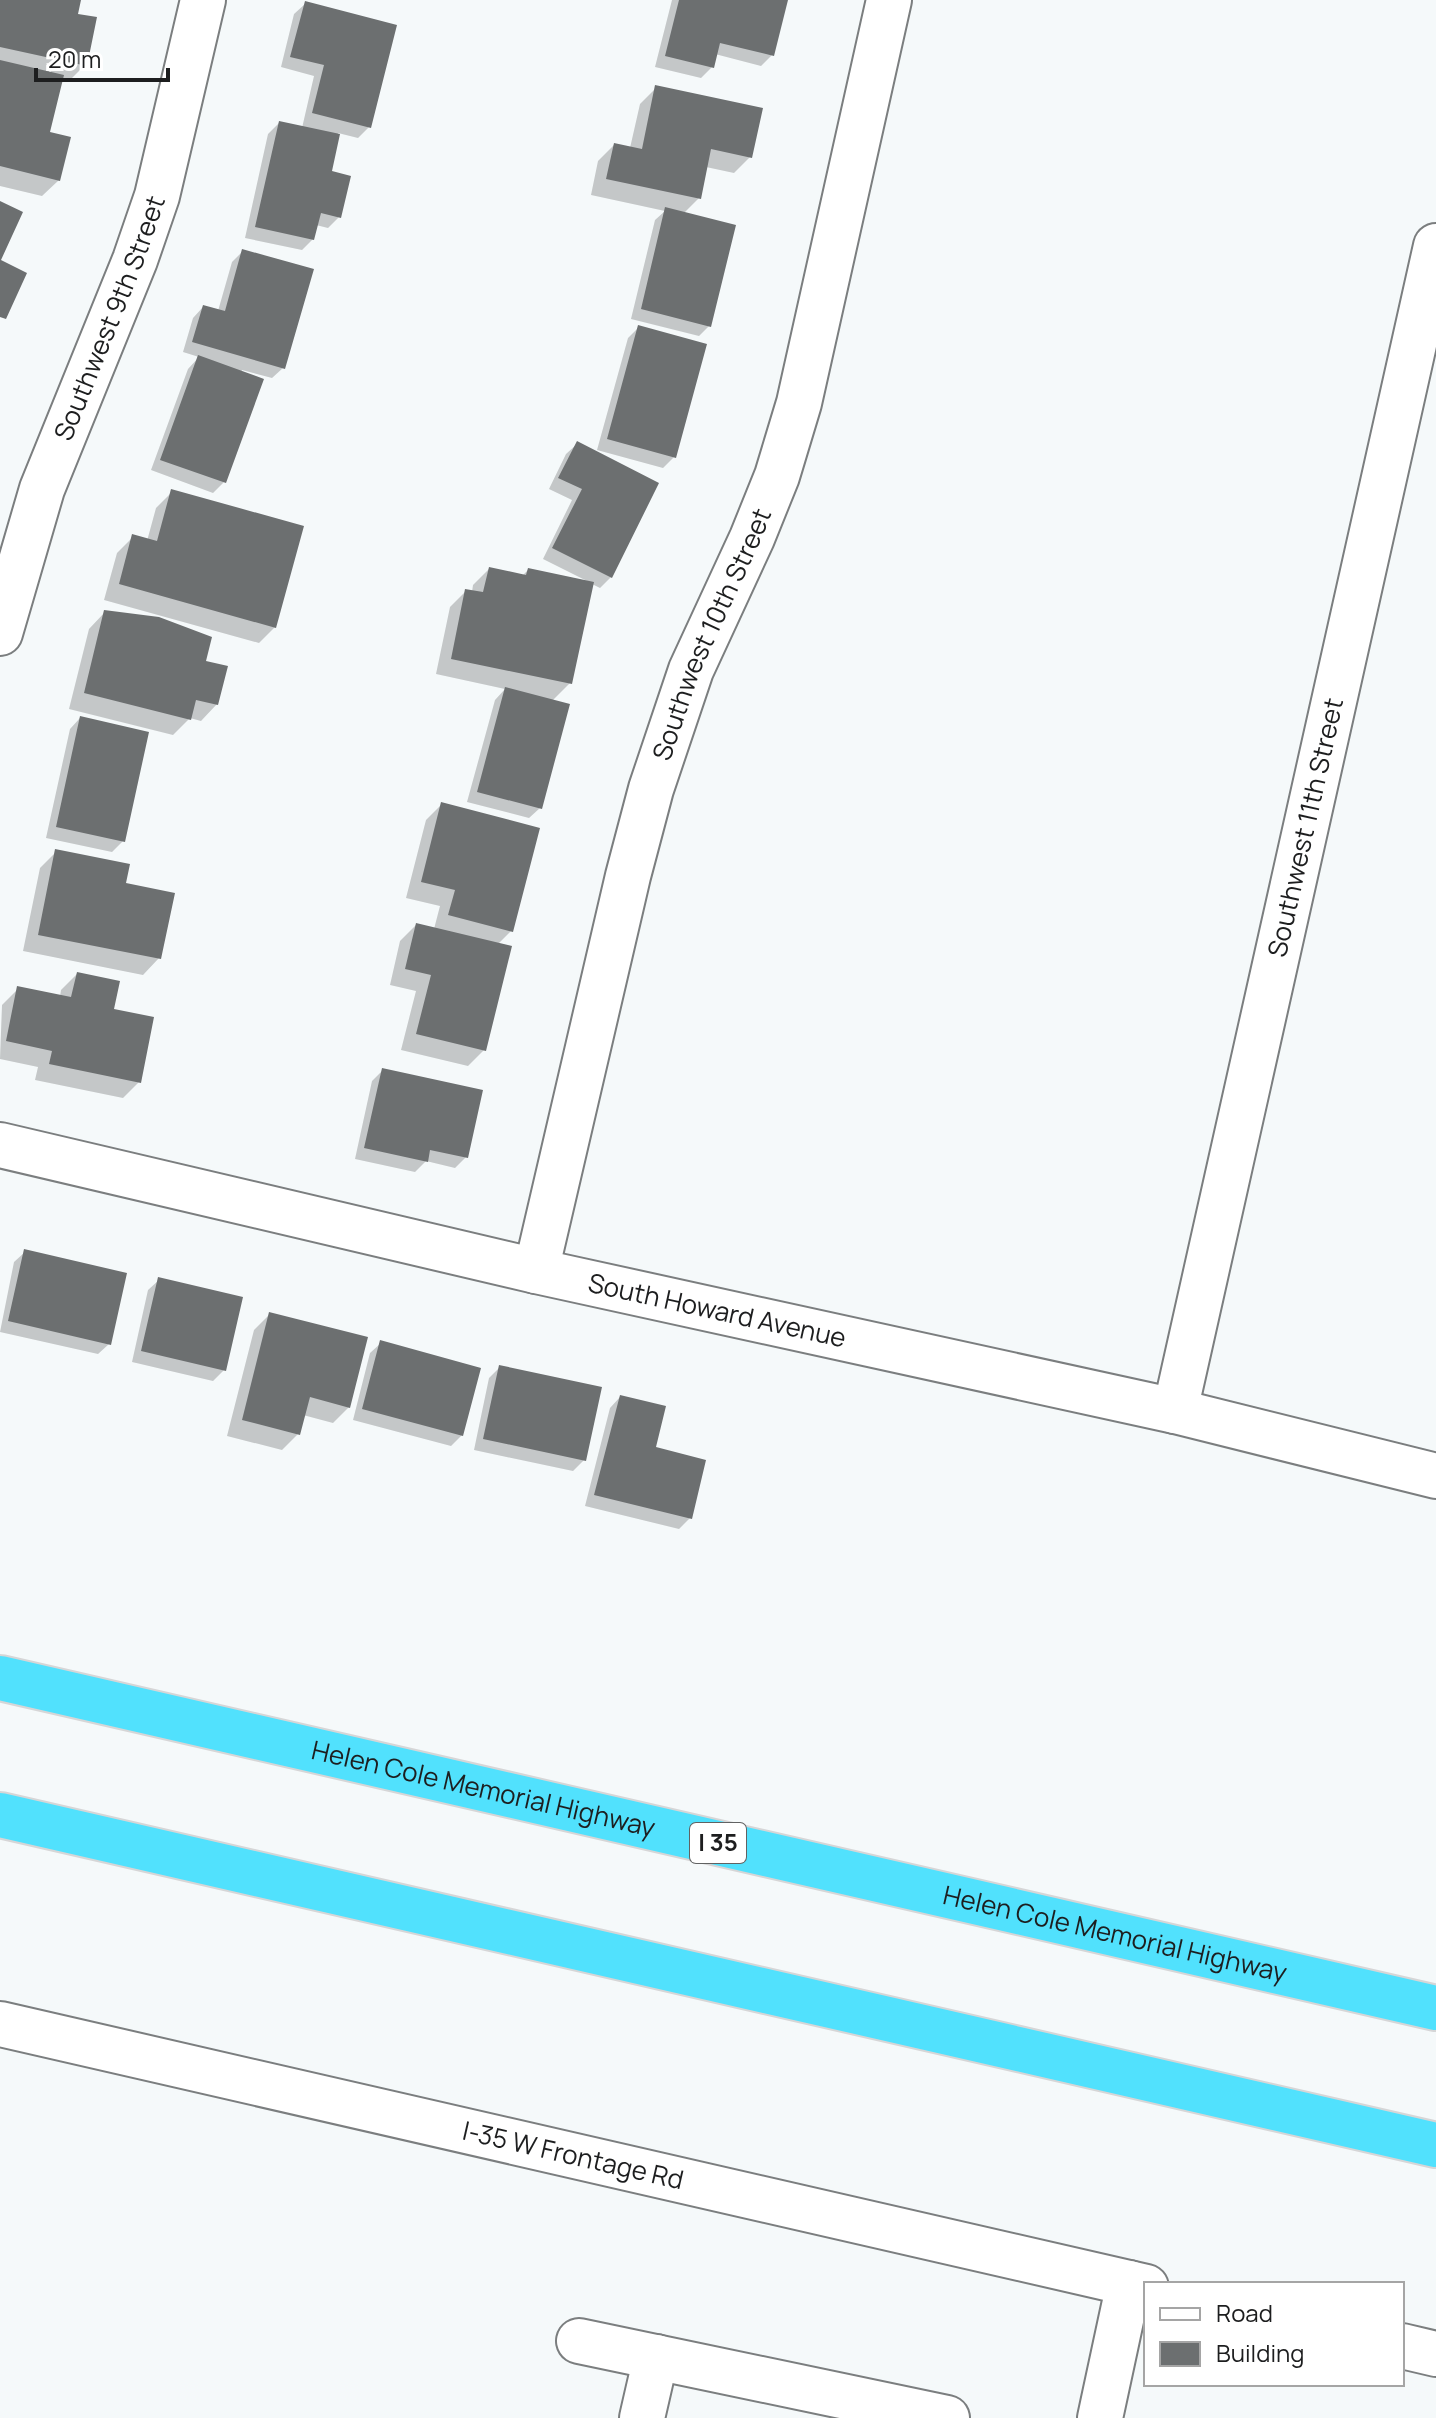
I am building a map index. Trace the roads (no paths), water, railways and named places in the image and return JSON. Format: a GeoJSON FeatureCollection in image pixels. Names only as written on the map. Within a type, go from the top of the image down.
{"type":"FeatureCollection","features":[{"type":"Feature","properties":{"kind":"highway","name":"Helen Cole Memorial Highway"},"geometry":{"type":"LineString","coordinates":[[0,1678],[1436,2008]]}},
{"type":"Feature","properties":{"kind":"highway"},"geometry":{"type":"LineString","coordinates":[[0,1815],[1436,2145]]}},
{"type":"Feature","properties":{"kind":"street","name":"Southwest 9th Street"},"geometry":{"type":"LineString","coordinates":[[0,633],[42,489],[135,260],[157,196],[203,0]]}},
{"type":"Feature","properties":{"kind":"street","name":"Southwest 10th Street"},"geometry":{"type":"LineString","coordinates":[[536,1271],[651,789],[691,670],[777,476],[799,403],[889,0]]}},
{"type":"Feature","properties":{"kind":"street","name":"Southwest 11th Street"},"geometry":{"type":"LineString","coordinates":[[1175,1411],[1436,246]]}},
{"type":"Feature","properties":{"kind":"street","name":"South Howard Avenue"},"geometry":{"type":"LineString","coordinates":[[0,1145],[536,1271],[1175,1411],[1436,1476]]}},
{"type":"Feature","properties":{"kind":"street","name":"I-35 W Frontage Rd"},"geometry":{"type":"LineString","coordinates":[[0,2024],[1138,2285]]}},
{"type":"Feature","properties":{"kind":"street"},"geometry":{"type":"LineString","coordinates":[[1100,2418],[1138,2285]]}},
{"type":"Feature","properties":{"kind":"street"},"geometry":{"type":"LineString","coordinates":[[579,2341],[947,2418]]}},
{"type":"Feature","properties":{"kind":"street"},"geometry":{"type":"LineString","coordinates":[[1404,2346],[1436,2354]]}},
{"type":"Feature","properties":{"kind":"street"},"geometry":{"type":"LineString","coordinates":[[642,2418],[656,2357]]}}]}
